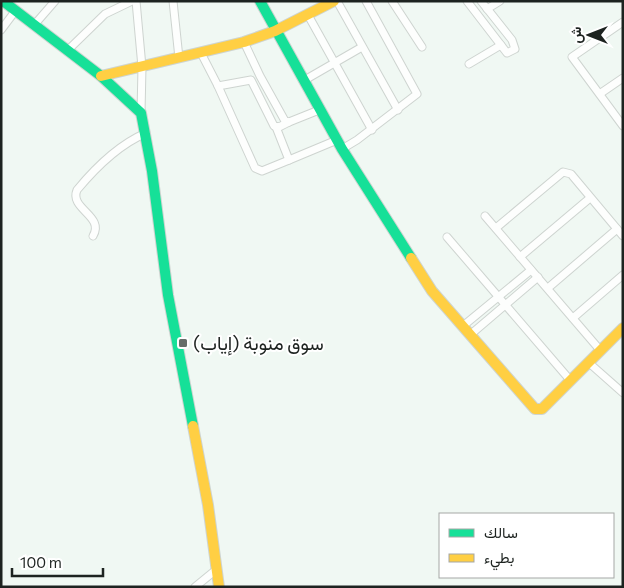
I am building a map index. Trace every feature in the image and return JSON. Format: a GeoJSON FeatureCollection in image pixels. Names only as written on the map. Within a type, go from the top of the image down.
{"type":"FeatureCollection","features":[{"type":"Feature","properties":{"kind":"street"},"geometry":{"type":"LineString","coordinates":[[35,24],[55,1]]}},
{"type":"Feature","properties":{"kind":"street"},"geometry":{"type":"LineString","coordinates":[[68,50],[105,14],[132,1]]}},
{"type":"Feature","properties":{"kind":"street"},"geometry":{"type":"LineString","coordinates":[[136,1],[142,67],[141,113],[146,133],[168,295],[208,505],[219,587]]}},
{"type":"Feature","properties":{"kind":"street"},"geometry":{"type":"LineString","coordinates":[[172,1],[179,58]]}},
{"type":"Feature","properties":{"kind":"street"},"geometry":{"type":"LineString","coordinates":[[260,1],[339,145],[432,291],[535,409],[542,409],[623,328]]}},
{"type":"Feature","properties":{"kind":"street"},"geometry":{"type":"LineString","coordinates":[[101,76],[244,42],[275,31],[336,1],[398,110]]}},
{"type":"Feature","properties":{"kind":"street"},"geometry":{"type":"LineString","coordinates":[[201,53],[256,168],[262,171],[289,160],[339,145],[372,130],[413,99],[417,92],[366,1]]}},
{"type":"Feature","properties":{"kind":"street"},"geometry":{"type":"LineString","coordinates":[[392,1],[422,47]]}},
{"type":"Feature","properties":{"kind":"street"},"geometry":{"type":"LineString","coordinates":[[467,1],[501,46],[508,52],[516,47],[481,1]]}},
{"type":"Feature","properties":{"kind":"street"},"geometry":{"type":"LineString","coordinates":[[488,10],[500,1]]}},
{"type":"Feature","properties":{"kind":"street"},"geometry":{"type":"LineString","coordinates":[[1,30],[11,4],[101,76],[141,113]]}},
{"type":"Feature","properties":{"kind":"street"},"geometry":{"type":"LineString","coordinates":[[308,15],[372,130]]}},
{"type":"Feature","properties":{"kind":"street"},"geometry":{"type":"LineString","coordinates":[[623,22],[572,57],[623,126]]}},
{"type":"Feature","properties":{"kind":"street"},"geometry":{"type":"LineString","coordinates":[[244,42],[283,118],[289,122]]}},
{"type":"Feature","properties":{"kind":"street"},"geometry":{"type":"LineString","coordinates":[[469,64],[501,46]]}},
{"type":"Feature","properties":{"kind":"street"},"geometry":{"type":"LineString","coordinates":[[304,82],[362,47]]}},
{"type":"Feature","properties":{"kind":"street"},"geometry":{"type":"LineString","coordinates":[[218,86],[251,80],[260,76]]}},
{"type":"Feature","properties":{"kind":"street"},"geometry":{"type":"LineString","coordinates":[[600,93],[623,78]]}},
{"type":"Feature","properties":{"kind":"street"},"geometry":{"type":"LineString","coordinates":[[251,80],[276,127],[289,160]]}},
{"type":"Feature","properties":{"kind":"street"},"geometry":{"type":"LineString","coordinates":[[276,127],[319,110]]}},
{"type":"Feature","properties":{"kind":"street"},"geometry":{"type":"LineString","coordinates":[[93,236],[96,230],[94,223],[77,202],[75,196],[77,190],[104,161],[129,141],[146,133]]}},
{"type":"Feature","properties":{"kind":"street"},"geometry":{"type":"LineString","coordinates":[[496,228],[564,172],[571,174],[623,236]]}},
{"type":"Feature","properties":{"kind":"street"},"geometry":{"type":"LineString","coordinates":[[520,257],[590,198]]}},
{"type":"Feature","properties":{"kind":"street"},"geometry":{"type":"LineString","coordinates":[[485,216],[600,350]]}},
{"type":"Feature","properties":{"kind":"street"},"geometry":{"type":"LineString","coordinates":[[548,288],[617,229]]}},
{"type":"Feature","properties":{"kind":"street"},"geometry":{"type":"LineString","coordinates":[[446,237],[570,380]]}},
{"type":"Feature","properties":{"kind":"street"},"geometry":{"type":"LineString","coordinates":[[463,326],[531,270]]}},
{"type":"Feature","properties":{"kind":"street"},"geometry":{"type":"LineString","coordinates":[[572,318],[623,275]]}},
{"type":"Feature","properties":{"kind":"street"},"geometry":{"type":"LineString","coordinates":[[470,335],[538,277]]}},
{"type":"Feature","properties":{"kind":"street"},"geometry":{"type":"LineString","coordinates":[[588,362],[623,393]]}},
{"type":"Feature","properties":{"kind":"street"},"geometry":{"type":"LineString","coordinates":[[194,587],[218,569]]}},
{"type":"Feature","properties":{"kind":"traffic: fast"},"geometry":{"type":"LineString","coordinates":[[3,1],[101,76],[141,113],[152,171],[168,295],[193,426]]}},
{"type":"Feature","properties":{"kind":"traffic: fast"},"geometry":{"type":"LineString","coordinates":[[260,1],[342,149],[411,258]]}},
{"type":"Feature","properties":{"kind":"traffic: slow"},"geometry":{"type":"LineString","coordinates":[[101,76],[244,42],[275,31],[334,1]]}},
{"type":"Feature","properties":{"kind":"traffic: slow"},"geometry":{"type":"LineString","coordinates":[[411,258],[432,291],[535,409],[542,409],[623,328]]}},
{"type":"Feature","properties":{"kind":"traffic: slow"},"geometry":{"type":"LineString","coordinates":[[193,426],[208,505],[219,587]]}},
{"type":"Feature","properties":{"kind":"place","name":"سوق منوبة (إياب)"},"geometry":{"type":"Point","coordinates":[183,343]}}]}
